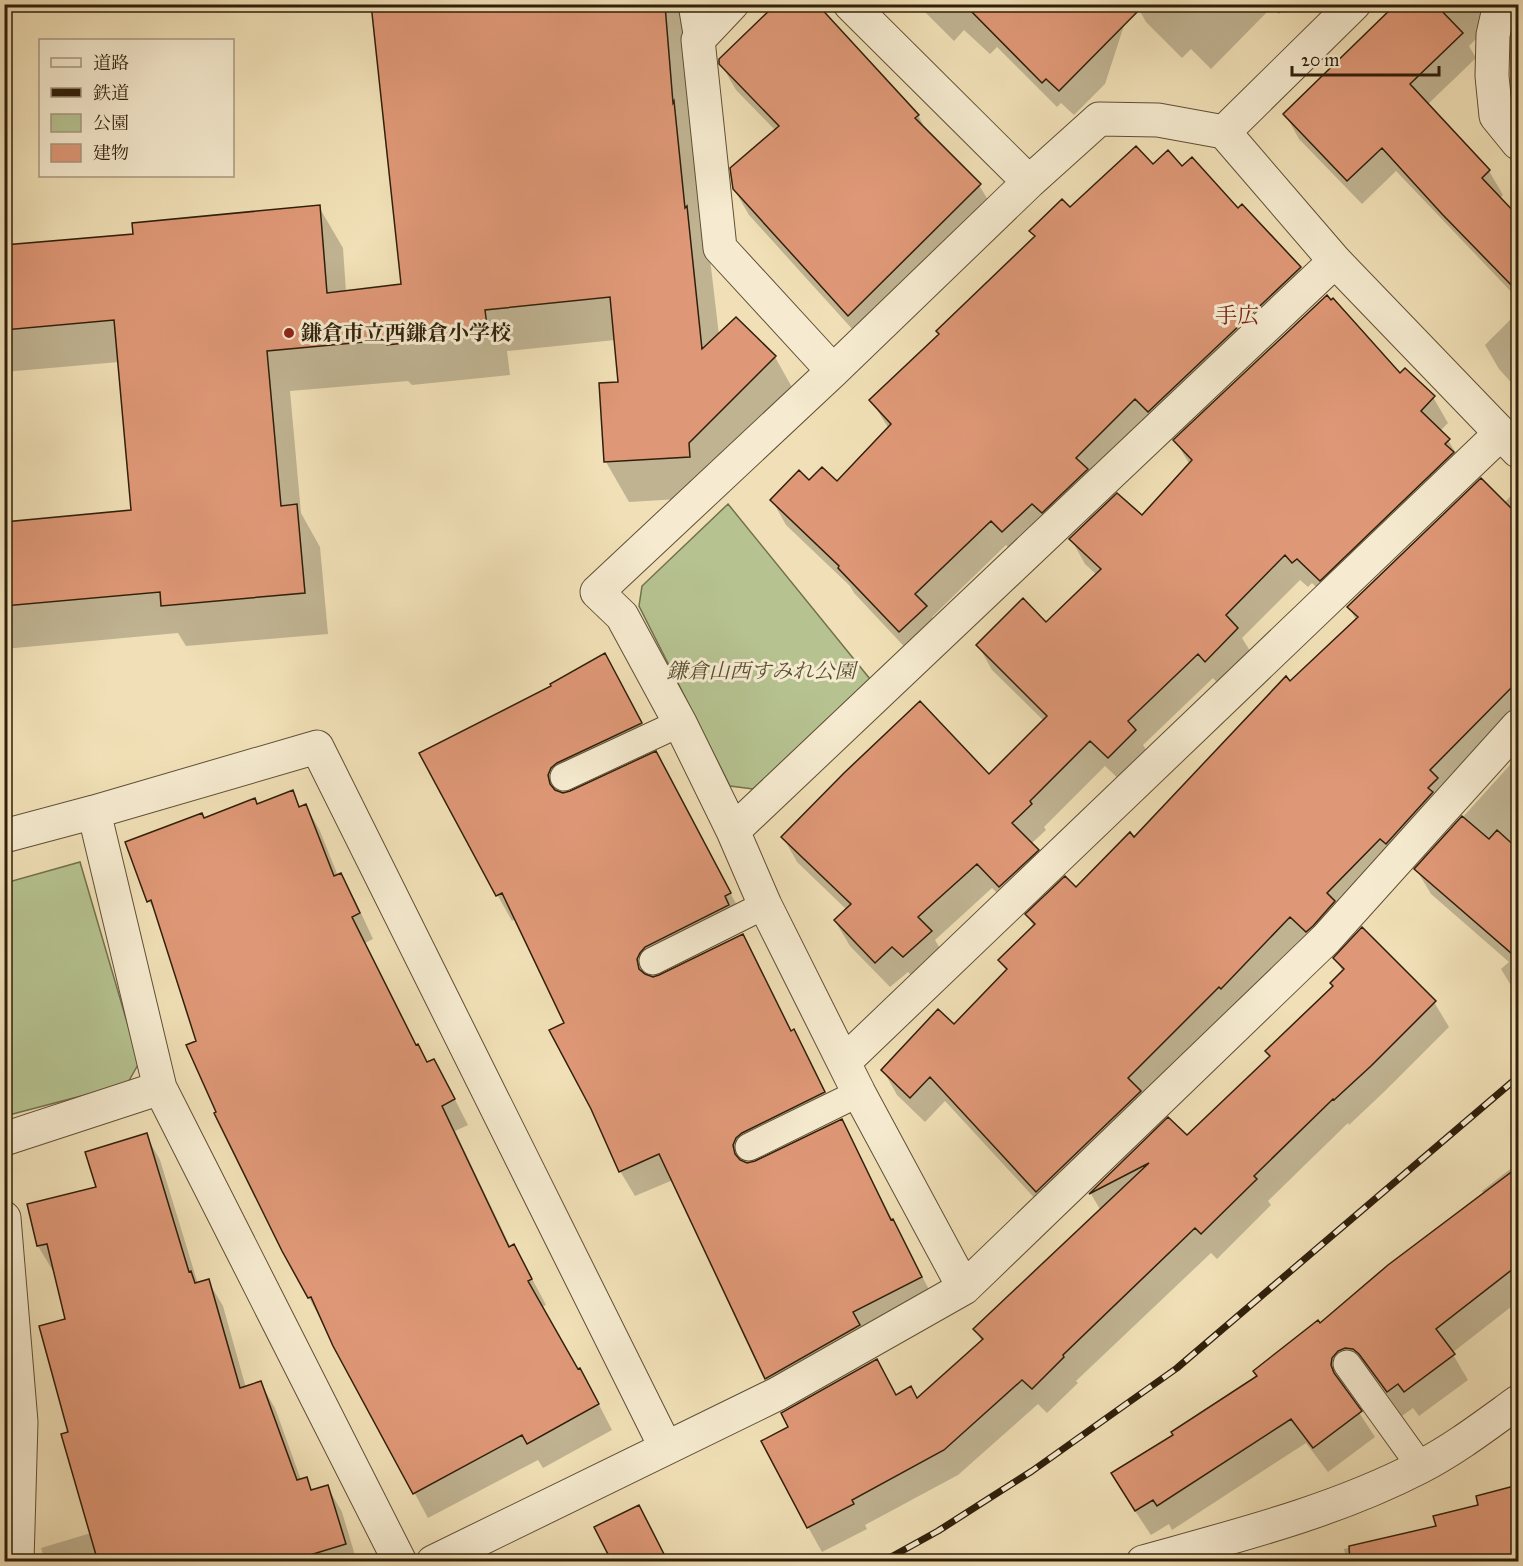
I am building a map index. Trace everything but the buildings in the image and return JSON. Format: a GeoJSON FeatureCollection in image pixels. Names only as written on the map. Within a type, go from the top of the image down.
{"type":"FeatureCollection","features":[{"type":"Feature","properties":{"kind":"street"},"geometry":{"type":"LineString","coordinates":[[732,4],[698,40],[720,248],[833,371]]}},
{"type":"Feature","properties":{"kind":"street"},"geometry":{"type":"LineString","coordinates":[[850,4],[1029,182]]}},
{"type":"Feature","properties":{"kind":"street"},"geometry":{"type":"LineString","coordinates":[[1224,132],[1354,4]]}},
{"type":"Feature","properties":{"kind":"street"},"geometry":{"type":"LineString","coordinates":[[1500,4],[1493,35],[1492,76],[1496,116],[1518,143]]}},
{"type":"Feature","properties":{"kind":"street"},"geometry":{"type":"LineString","coordinates":[[845,1061],[1510,442],[1335,261],[1224,132],[1158,120],[1100,119],[1029,182],[833,371],[597,592],[622,616],[680,723],[733,831],[765,905],[859,1092],[964,1288]]}},
{"type":"Feature","properties":{"kind":"street"},"geometry":{"type":"LineString","coordinates":[[733,831],[1335,261]]}},
{"type":"Feature","properties":{"kind":"street"},"geometry":{"type":"LineString","coordinates":[[433,1562],[777,1394],[964,1288],[1326,939],[1518,726]]}},
{"type":"Feature","properties":{"kind":"street"},"geometry":{"type":"LineString","coordinates":[[4,836],[317,747],[666,1448]]}},
{"type":"Feature","properties":{"kind":"street"},"geometry":{"type":"LineString","coordinates":[[94,812],[160,1088],[400,1562]]}},
{"type":"Feature","properties":{"kind":"street"},"geometry":{"type":"LineString","coordinates":[[4,1139],[160,1088]]}},
{"type":"Feature","properties":{"kind":"street"},"geometry":{"type":"LineString","coordinates":[[4,1218],[21,1422],[17,1562]]}},
{"type":"Feature","properties":{"kind":"street"},"geometry":{"type":"LineString","coordinates":[[1143,1562],[1321,1509],[1382,1486],[1421,1467],[1461,1443],[1518,1402]]}},
{"type":"Feature","properties":{"kind":"lane"},"geometry":{"type":"LineString","coordinates":[[693,4],[698,40]]}},
{"type":"Feature","properties":{"kind":"lane"},"geometry":{"type":"LineString","coordinates":[[564,777],[680,723]]}},
{"type":"Feature","properties":{"kind":"lane"},"geometry":{"type":"LineString","coordinates":[[653,961],[765,905]]}},
{"type":"Feature","properties":{"kind":"lane"},"geometry":{"type":"LineString","coordinates":[[748,1147],[859,1092]]}},
{"type":"Feature","properties":{"kind":"lane"},"geometry":{"type":"LineString","coordinates":[[1347,1364],[1421,1467]]}},
{"type":"Feature","properties":{"kind":"green space","name":"鎌倉山西すみれ公園"},"geometry":{"type":"Polygon","coordinates":[[[728,504],[870,679],[753,789],[730,786],[639,606],[642,586],[728,504]]]}},
{"type":"Feature","properties":{"kind":"green space"},"geometry":{"type":"Polygon","coordinates":[[[80,862],[139,1063],[127,1084],[5,1116],[5,883],[80,862]]]}},
{"type":"Feature","properties":{"kind":"railway"},"geometry":{"type":"LineString","coordinates":[[882,1562],[938,1531],[1032,1471],[1177,1368],[1518,1077]]}},
{"type":"Feature","properties":{"kind":"place","name":"鎌倉市立西鎌倉小学校"},"geometry":{"type":"Point","coordinates":[289,333]}},
{"type":"Feature","properties":{"kind":"district","name":"手広"},"geometry":{"type":"Point","coordinates":[1237,315]}}]}
